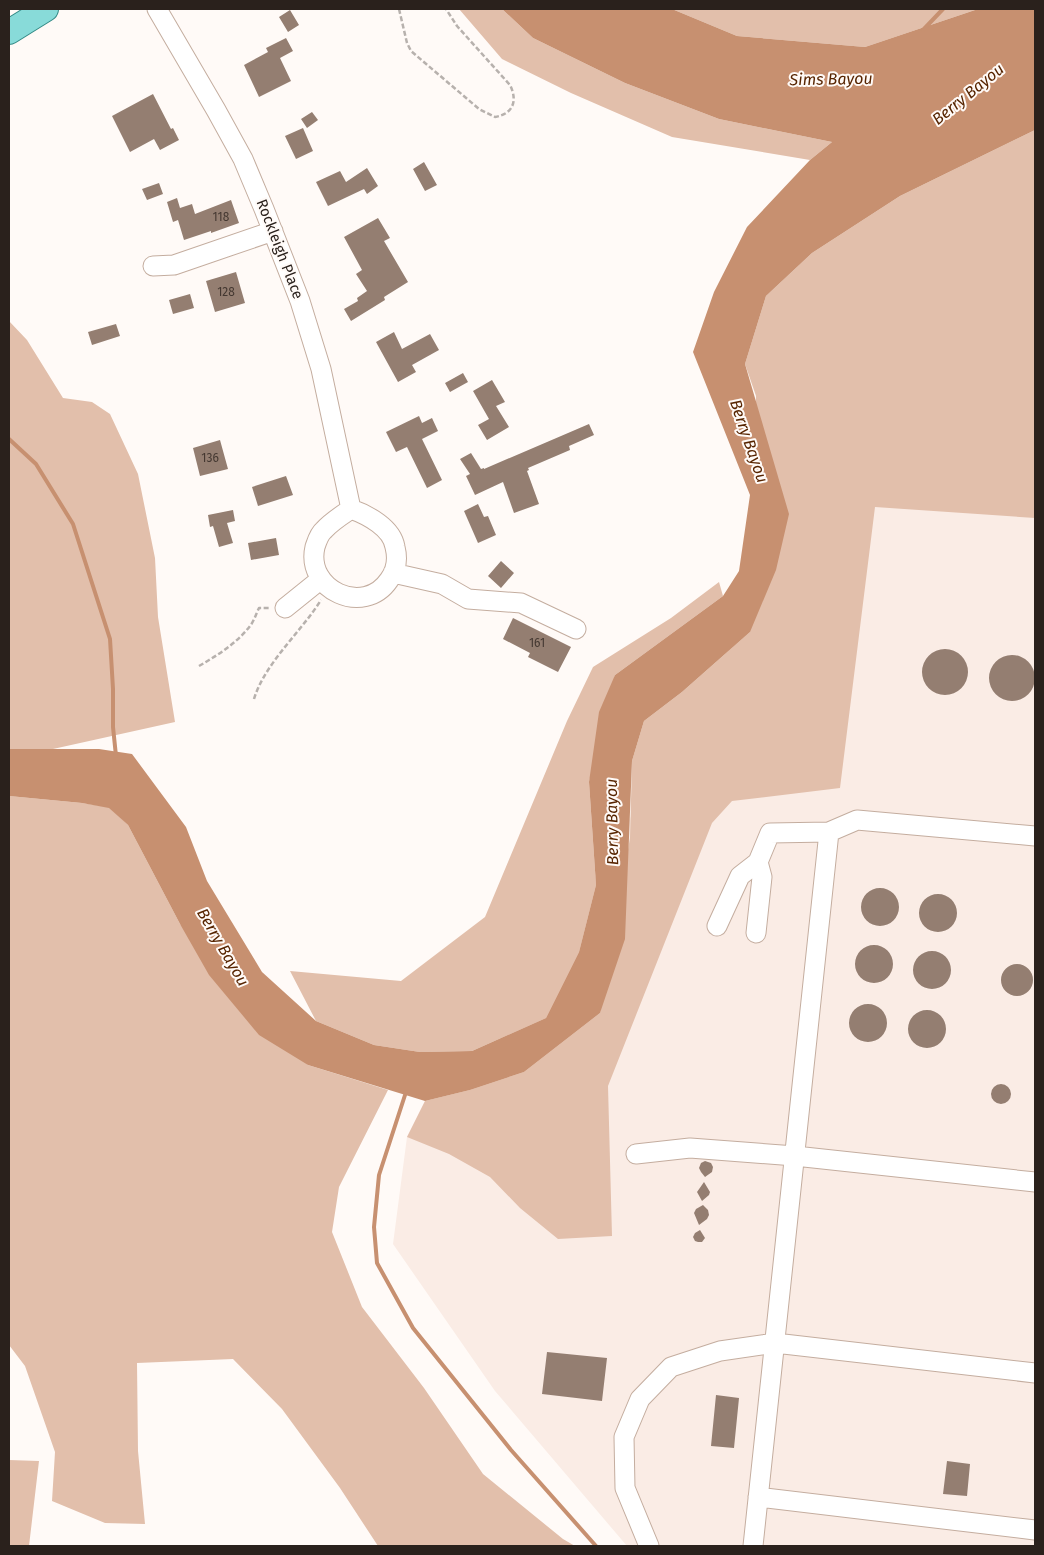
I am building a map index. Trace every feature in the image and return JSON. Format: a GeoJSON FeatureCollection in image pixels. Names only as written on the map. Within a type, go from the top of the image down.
{"type":"FeatureCollection","features":[{"type":"Feature","properties":{"kind":"main road"},"geometry":{"type":"LineString","coordinates":[[9,32],[46,9]]}},
{"type":"Feature","properties":{"kind":"street","name":"Rockleigh Place"},"geometry":{"type":"LineString","coordinates":[[157,9],[243,159],[273,231],[300,302],[321,369],[351,509]]}},
{"type":"Feature","properties":{"kind":"street"},"geometry":{"type":"LineString","coordinates":[[153,266],[174,264],[273,231]]}},
{"type":"Feature","properties":{"kind":"street"},"geometry":{"type":"LineString","coordinates":[[351,509],[360,512],[387,531],[391,537],[396,552],[393,572],[385,586],[369,596],[351,598],[343,596],[325,584],[314,560],[316,544],[323,530],[351,509]]}},
{"type":"Feature","properties":{"kind":"street"},"geometry":{"type":"LineString","coordinates":[[393,572],[442,584],[468,599],[521,603],[576,629]]}},
{"type":"Feature","properties":{"kind":"street"},"geometry":{"type":"LineString","coordinates":[[285,608],[325,584]]}},
{"type":"Feature","properties":{"kind":"street"},"geometry":{"type":"LineString","coordinates":[[718,926],[740,876],[758,862],[770,833],[829,832],[858,820],[1035,836]]}},
{"type":"Feature","properties":{"kind":"street"},"geometry":{"type":"LineString","coordinates":[[753,1546],[829,832]]}},
{"type":"Feature","properties":{"kind":"street"},"geometry":{"type":"LineString","coordinates":[[756,933],[762,877],[758,862]]}},
{"type":"Feature","properties":{"kind":"street"},"geometry":{"type":"LineString","coordinates":[[636,1154],[690,1148],[795,1156],[1035,1182]]}},
{"type":"Feature","properties":{"kind":"street"},"geometry":{"type":"LineString","coordinates":[[649,1546],[626,1488],[624,1437],[640,1399],[671,1367],[720,1350],[775,1343],[1035,1373]]}},
{"type":"Feature","properties":{"kind":"street"},"geometry":{"type":"LineString","coordinates":[[758,1496],[1035,1530]]}},
{"type":"Feature","properties":{"kind":"path"},"geometry":{"type":"LineString","coordinates":[[398,9],[411,51],[479,109],[490,115],[502,115],[512,108],[514,102],[515,96],[510,85],[458,26],[446,9]]}},
{"type":"Feature","properties":{"kind":"path"},"geometry":{"type":"LineString","coordinates":[[254,699],[257,688],[276,660],[313,614],[325,584]]}},
{"type":"Feature","properties":{"kind":"path"},"geometry":{"type":"LineString","coordinates":[[199,666],[239,638],[251,625],[259,608],[285,608]]}},
{"type":"Feature","properties":{"kind":"shaded area"},"geometry":{"type":"Polygon","coordinates":[[[459,9],[502,9],[533,38],[625,83],[719,119],[832,142],[810,160],[672,137],[571,93],[502,59],[459,9]]]}},
{"type":"Feature","properties":{"kind":"shaded area"},"geometry":{"type":"Polygon","coordinates":[[[672,9],[978,9],[865,47],[737,36],[672,9]]]}},
{"type":"Feature","properties":{"kind":"shaded area"},"geometry":{"type":"Polygon","coordinates":[[[1035,130],[1035,1546],[627,1546],[495,1391],[393,1244],[407,1137],[425,1101],[470,1090],[1035,130]]]}},
{"type":"Feature","properties":{"kind":"shaded area"},"geometry":{"type":"Polygon","coordinates":[[[1035,130],[1035,518],[875,507],[840,788],[732,801],[712,823],[608,1086],[612,1236],[558,1239],[520,1208],[490,1177],[449,1154],[407,1137],[425,1101],[470,1090],[524,1072],[600,1013],[630,838],[632,761],[644,721],[682,692],[750,632],[756,396],[745,364],[766,296],[812,253],[900,196],[1035,130]]]}},
{"type":"Feature","properties":{"kind":"shaded area"},"geometry":{"type":"Polygon","coordinates":[[[9,321],[27,340],[63,398],[92,402],[110,414],[138,474],[155,558],[158,617],[175,722],[53,749],[9,749],[9,321]]]}},
{"type":"Feature","properties":{"kind":"shaded area"},"geometry":{"type":"Polygon","coordinates":[[[719,582],[723,596],[615,675],[589,782],[596,885],[579,952],[546,1018],[472,1051],[420,1052],[374,1045],[316,1021],[290,971],[401,981],[485,917],[567,721],[593,667],[671,618],[719,582]]]}},
{"type":"Feature","properties":{"kind":"shaded area"},"geometry":{"type":"Polygon","coordinates":[[[9,796],[109,807],[128,825],[180,924],[308,1065],[388,1090],[339,1187],[332,1232],[362,1307],[424,1388],[483,1474],[563,1539],[575,1546],[378,1546],[340,1488],[282,1409],[233,1359],[137,1363],[138,1451],[145,1524],[105,1523],[52,1501],[55,1452],[25,1366],[9,1345],[9,796]]]}},
{"type":"Feature","properties":{"kind":"shaded area"},"geometry":{"type":"Polygon","coordinates":[[[9,1460],[39,1461],[29,1546],[9,1546],[9,1460]]]}},
{"type":"Feature","properties":{"kind":"water"},"geometry":{"type":"Polygon","coordinates":[[[502,9],[672,9],[737,36],[865,47],[978,9],[1035,9],[1035,130],[900,196],[812,253],[766,296],[745,364],[789,514],[776,570],[750,632],[682,692],[644,721],[632,761],[625,939],[600,1013],[524,1072],[470,1090],[425,1101],[308,1065],[259,1035],[209,975],[128,825],[109,808],[82,803],[9,796],[9,749],[99,749],[132,754],[186,827],[207,881],[262,972],[316,1021],[374,1045],[420,1052],[472,1051],[546,1018],[579,952],[596,885],[589,782],[599,712],[615,675],[723,596],[739,571],[750,495],[693,352],[714,292],[747,227],[810,160],[832,142],[719,119],[625,83],[533,38],[502,9]]]}},
{"type":"Feature","properties":{"kind":"building"},"geometry":{"type":"Polygon","coordinates":[[[290,10],[299,25],[288,32],[279,17],[290,10]]]}},
{"type":"Feature","properties":{"kind":"building"},"geometry":{"type":"Polygon","coordinates":[[[286,38],[293,51],[280,58],[291,81],[259,97],[244,65],[268,52],[266,48],[286,38]]]}},
{"type":"Feature","properties":{"kind":"building"},"geometry":{"type":"Polygon","coordinates":[[[153,94],[171,129],[173,128],[179,140],[160,150],[154,139],[130,152],[112,116],[153,94]]]}},
{"type":"Feature","properties":{"kind":"building"},"geometry":{"type":"Polygon","coordinates":[[[312,112],[318,120],[307,128],[301,119],[312,112]]]}},
{"type":"Feature","properties":{"kind":"building"},"geometry":{"type":"Polygon","coordinates":[[[303,128],[313,151],[296,159],[285,136],[303,128]]]}},
{"type":"Feature","properties":{"kind":"building"},"geometry":{"type":"Polygon","coordinates":[[[424,162],[437,185],[425,191],[413,169],[424,162]]]}},
{"type":"Feature","properties":{"kind":"building"},"geometry":{"type":"Polygon","coordinates":[[[367,168],[378,186],[367,194],[364,189],[328,206],[316,182],[340,171],[346,182],[367,168]]]}},
{"type":"Feature","properties":{"kind":"building"},"geometry":{"type":"Polygon","coordinates":[[[159,183],[163,194],[147,200],[142,189],[159,183]]]}},
{"type":"Feature","properties":{"kind":"building"},"geometry":{"type":"Polygon","coordinates":[[[177,198],[180,208],[192,204],[195,214],[231,200],[239,223],[184,240],[178,220],[173,222],[167,202],[177,198]]]}},
{"type":"Feature","properties":{"kind":"building"},"geometry":{"type":"Polygon","coordinates":[[[378,218],[390,238],[384,241],[408,282],[384,297],[385,300],[351,321],[344,309],[358,301],[357,298],[367,291],[356,274],[362,270],[344,237],[378,218]]]}},
{"type":"Feature","properties":{"kind":"building"},"geometry":{"type":"Polygon","coordinates":[[[236,272],[245,303],[215,312],[206,281],[236,272]]]}},
{"type":"Feature","properties":{"kind":"building"},"geometry":{"type":"Polygon","coordinates":[[[190,294],[194,308],[173,314],[169,300],[190,294]]]}},
{"type":"Feature","properties":{"kind":"building"},"geometry":{"type":"Polygon","coordinates":[[[116,324],[120,336],[92,345],[88,332],[116,324]]]}},
{"type":"Feature","properties":{"kind":"building"},"geometry":{"type":"Polygon","coordinates":[[[394,332],[402,349],[430,334],[439,350],[412,365],[416,372],[398,382],[376,342],[394,332]]]}},
{"type":"Feature","properties":{"kind":"building"},"geometry":{"type":"Polygon","coordinates":[[[463,373],[468,382],[450,392],[445,383],[463,373]]]}},
{"type":"Feature","properties":{"kind":"building"},"geometry":{"type":"Polygon","coordinates":[[[492,380],[505,402],[496,406],[509,427],[487,440],[478,425],[489,419],[473,391],[492,380]]]}},
{"type":"Feature","properties":{"kind":"building"},"geometry":{"type":"Polygon","coordinates":[[[419,416],[422,423],[432,418],[438,431],[422,439],[442,480],[427,488],[407,447],[396,452],[386,432],[419,416]]]}},
{"type":"Feature","properties":{"kind":"building"},"geometry":{"type":"Polygon","coordinates":[[[589,424],[594,435],[569,446],[570,450],[528,468],[529,470],[527,471],[539,504],[514,513],[503,482],[475,495],[466,476],[470,474],[460,459],[471,453],[481,469],[484,469],[589,424]]]}},
{"type":"Feature","properties":{"kind":"building"},"geometry":{"type":"Polygon","coordinates":[[[220,440],[228,469],[200,476],[193,448],[220,440]]]}},
{"type":"Feature","properties":{"kind":"building"},"geometry":{"type":"Polygon","coordinates":[[[286,476],[293,495],[258,506],[252,487],[286,476]]]}},
{"type":"Feature","properties":{"kind":"building"},"geometry":{"type":"Polygon","coordinates":[[[478,504],[484,517],[488,516],[496,535],[478,543],[464,511],[478,504]]]}},
{"type":"Feature","properties":{"kind":"building"},"geometry":{"type":"Polygon","coordinates":[[[233,510],[235,521],[227,523],[233,543],[219,547],[213,526],[210,527],[208,515],[233,510]]]}},
{"type":"Feature","properties":{"kind":"building"},"geometry":{"type":"Polygon","coordinates":[[[276,538],[279,555],[251,560],[248,543],[276,538]]]}},
{"type":"Feature","properties":{"kind":"building"},"geometry":{"type":"Polygon","coordinates":[[[501,561],[514,573],[501,588],[488,576],[501,561]]]}},
{"type":"Feature","properties":{"kind":"building"},"geometry":{"type":"Polygon","coordinates":[[[513,618],[571,647],[558,672],[528,657],[530,653],[503,639],[513,618]]]}},
{"type":"Feature","properties":{"kind":"building"},"geometry":{"type":"Polygon","coordinates":[[[940,649],[950,649],[962,655],[967,663],[967,681],[962,689],[954,694],[940,695],[932,692],[925,685],[922,677],[922,667],[925,659],[932,652],[940,649]]]}},
{"type":"Feature","properties":{"kind":"building"},"geometry":{"type":"Polygon","coordinates":[[[1007,655],[1017,655],[1031,665],[1035,678],[1031,691],[1025,697],[1017,701],[1007,701],[993,691],[989,683],[989,673],[999,659],[1007,655]]]}},
{"type":"Feature","properties":{"kind":"building"},"geometry":{"type":"Polygon","coordinates":[[[880,888],[893,894],[899,907],[893,920],[880,926],[867,920],[861,907],[867,894],[880,888]]]}},
{"type":"Feature","properties":{"kind":"building"},"geometry":{"type":"Polygon","coordinates":[[[938,894],[951,900],[957,913],[951,926],[938,932],[925,926],[919,913],[925,900],[938,894]]]}},
{"type":"Feature","properties":{"kind":"building"},"geometry":{"type":"Polygon","coordinates":[[[874,945],[887,951],[893,964],[887,977],[874,983],[861,977],[855,964],[861,951],[874,945]]]}},
{"type":"Feature","properties":{"kind":"building"},"geometry":{"type":"Polygon","coordinates":[[[932,951],[945,957],[951,970],[945,983],[932,989],[919,983],[913,970],[919,957],[932,951]]]}},
{"type":"Feature","properties":{"kind":"building"},"geometry":{"type":"Polygon","coordinates":[[[1017,964],[1023,965],[1028,969],[1032,974],[1032,986],[1028,991],[1023,995],[1017,996],[1011,995],[1006,991],[1002,986],[1001,980],[1002,974],[1006,969],[1011,965],[1017,964]]]}},
{"type":"Feature","properties":{"kind":"building"},"geometry":{"type":"Polygon","coordinates":[[[868,1004],[881,1010],[887,1023],[881,1036],[868,1042],[855,1036],[849,1023],[855,1010],[868,1004]]]}},
{"type":"Feature","properties":{"kind":"building"},"geometry":{"type":"Polygon","coordinates":[[[927,1010],[940,1016],[946,1029],[940,1042],[927,1048],[914,1042],[908,1029],[914,1016],[927,1010]]]}},
{"type":"Feature","properties":{"kind":"building"},"geometry":{"type":"Polygon","coordinates":[[[1001,1084],[1008,1087],[1011,1094],[1008,1101],[1001,1104],[994,1101],[991,1094],[994,1087],[1001,1084]]]}},
{"type":"Feature","properties":{"kind":"building"},"geometry":{"type":"Polygon","coordinates":[[[705,1161],[711,1163],[713,1167],[712,1172],[705,1177],[699,1168],[701,1163],[705,1161]]]}},
{"type":"Feature","properties":{"kind":"building"},"geometry":{"type":"Polygon","coordinates":[[[704,1182],[710,1192],[702,1201],[697,1192],[704,1182]]]}},
{"type":"Feature","properties":{"kind":"building"},"geometry":{"type":"Polygon","coordinates":[[[703,1205],[708,1210],[709,1215],[699,1225],[694,1213],[696,1209],[703,1205]]]}},
{"type":"Feature","properties":{"kind":"building"},"geometry":{"type":"Polygon","coordinates":[[[700,1230],[705,1238],[702,1242],[698,1242],[693,1237],[700,1230]]]}},
{"type":"Feature","properties":{"kind":"building"},"geometry":{"type":"Polygon","coordinates":[[[547,1352],[607,1358],[602,1401],[542,1394],[547,1352]]]}},
{"type":"Feature","properties":{"kind":"building"},"geometry":{"type":"Polygon","coordinates":[[[716,1395],[739,1398],[734,1448],[711,1446],[716,1395]]]}},
{"type":"Feature","properties":{"kind":"building"},"geometry":{"type":"Polygon","coordinates":[[[947,1461],[970,1464],[967,1496],[943,1494],[947,1461]]]}},
{"type":"Feature","properties":{"kind":"waterway"},"geometry":{"type":"LineString","coordinates":[[923,30],[943,9]]}},
{"type":"Feature","properties":{"kind":"waterway"},"geometry":{"type":"LineString","coordinates":[[9,439],[36,464],[73,524],[110,639],[113,727],[116,756]]}},
{"type":"Feature","properties":{"kind":"waterway"},"geometry":{"type":"LineString","coordinates":[[406,1092],[379,1175],[374,1227],[377,1263],[413,1328],[511,1450],[596,1546]]}},
{"type":"Feature","properties":{"kind":"water label","name":"Sims Bayou"},"geometry":{"type":"Point","coordinates":[831,79]}},
{"type":"Feature","properties":{"kind":"water label","name":"Berry Bayou"},"geometry":{"type":"Point","coordinates":[968,94]}},
{"type":"Feature","properties":{"kind":"water label","name":"Berry Bayou"},"geometry":{"type":"Point","coordinates":[749,441]}},
{"type":"Feature","properties":{"kind":"water label","name":"Berry Bayou"},"geometry":{"type":"Point","coordinates":[612,822]}},
{"type":"Feature","properties":{"kind":"water label","name":"Berry Bayou"},"geometry":{"type":"Point","coordinates":[223,947]}}]}
